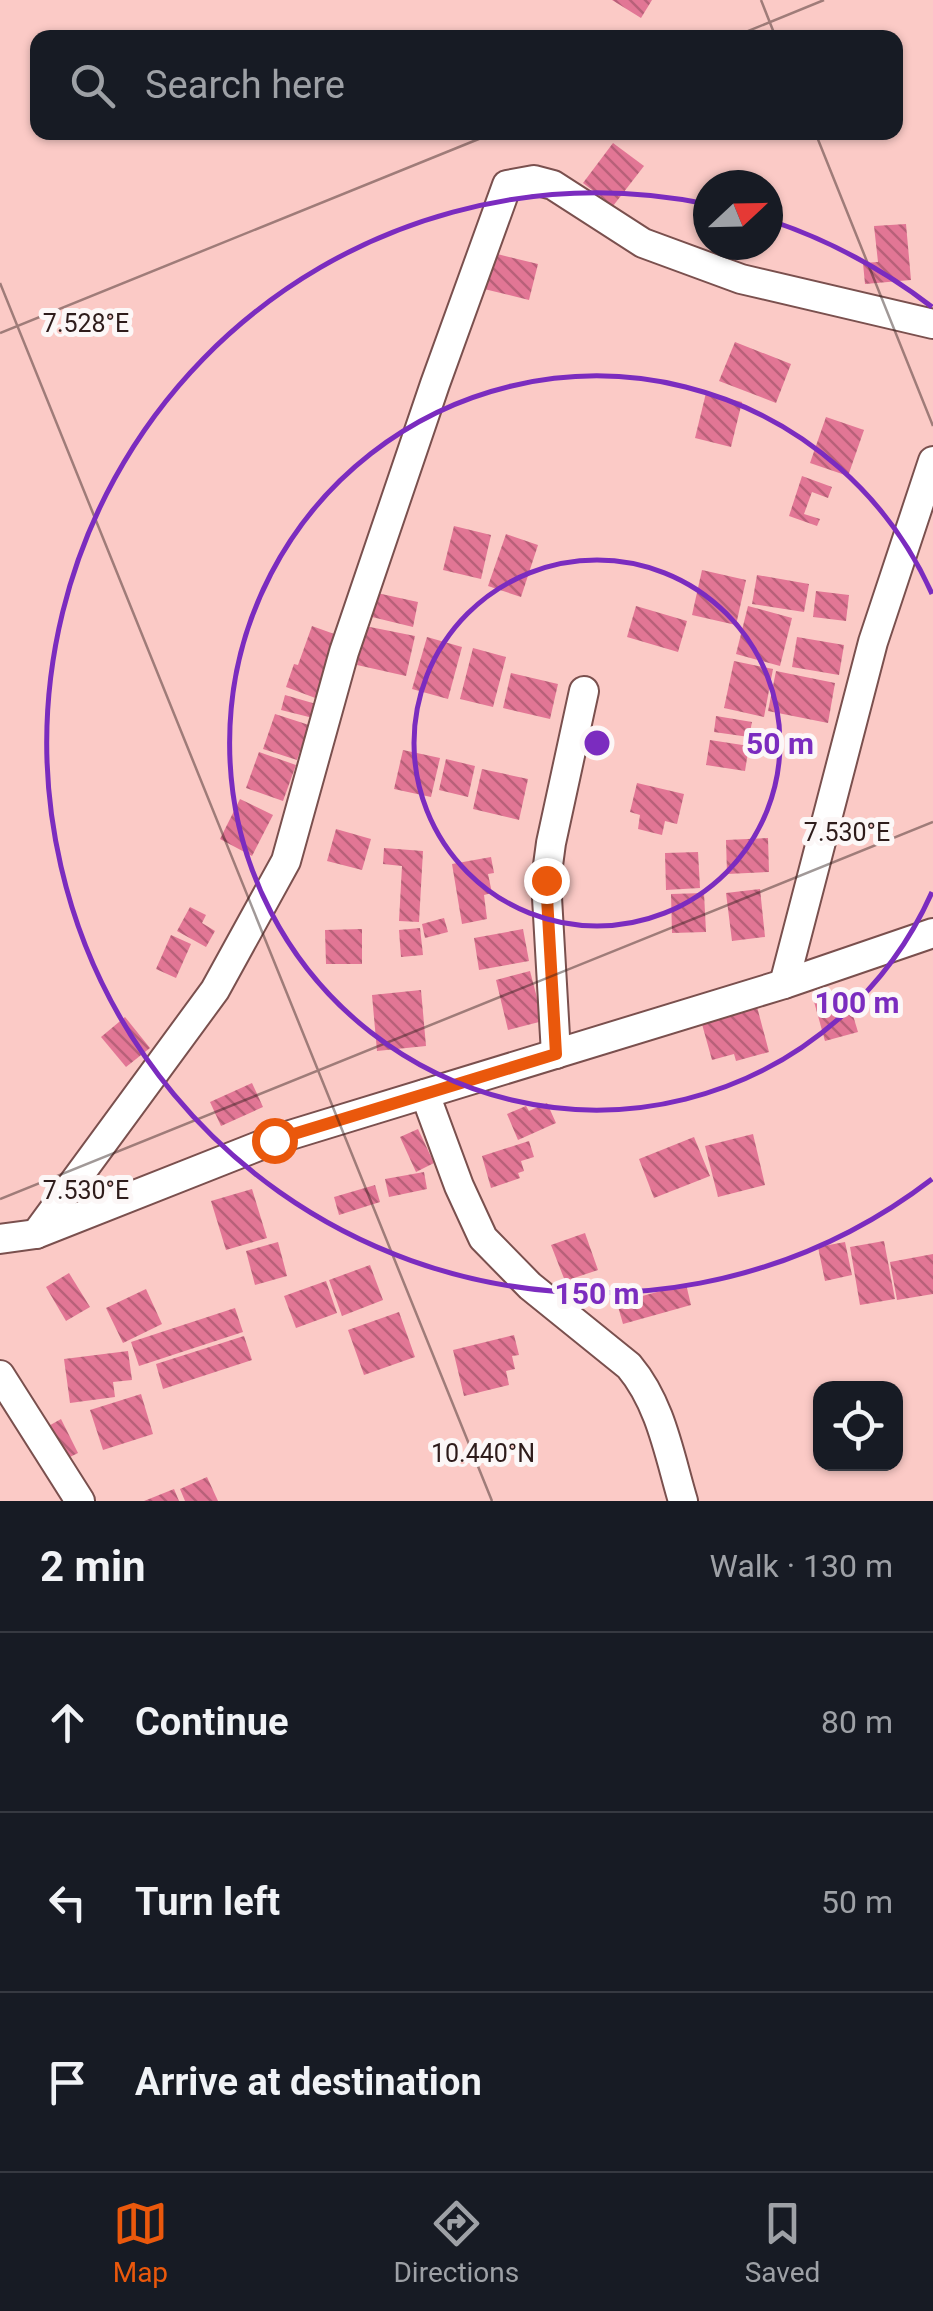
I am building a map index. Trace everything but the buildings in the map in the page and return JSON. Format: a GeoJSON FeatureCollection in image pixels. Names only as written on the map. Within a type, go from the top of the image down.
{"type":"FeatureCollection","features":[{"type":"Feature","properties":{"kind":"street"},"geometry":{"type":"LineString","coordinates":[[36,1234],[215,990],[286,861],[344,652],[434,384],[508,185],[534,180],[553,185],[643,243],[740,278],[933,324]]}},
{"type":"Feature","properties":{"kind":"street"},"geometry":{"type":"LineString","coordinates":[[784,984],[872,642],[933,462]]}},
{"type":"Feature","properties":{"kind":"street"},"geometry":{"type":"LineString","coordinates":[[556,1054],[546,880],[550,843],[584,691]]}},
{"type":"Feature","properties":{"kind":"street"},"geometry":{"type":"LineString","coordinates":[[0,1239],[36,1234],[274,1140],[784,984],[933,933]]}},
{"type":"Feature","properties":{"kind":"street"},"geometry":{"type":"LineString","coordinates":[[425,1094],[483,1238],[530,1286],[629,1366],[642,1381],[655,1406],[684,1501]]}},
{"type":"Feature","properties":{"kind":"street"},"geometry":{"type":"LineString","coordinates":[[0,1375],[80,1501]]}},
{"type":"Feature","properties":{"kind":"route"},"geometry":{"type":"LineString","coordinates":[[274,1140],[556,1054],[546,880]]}}]}
